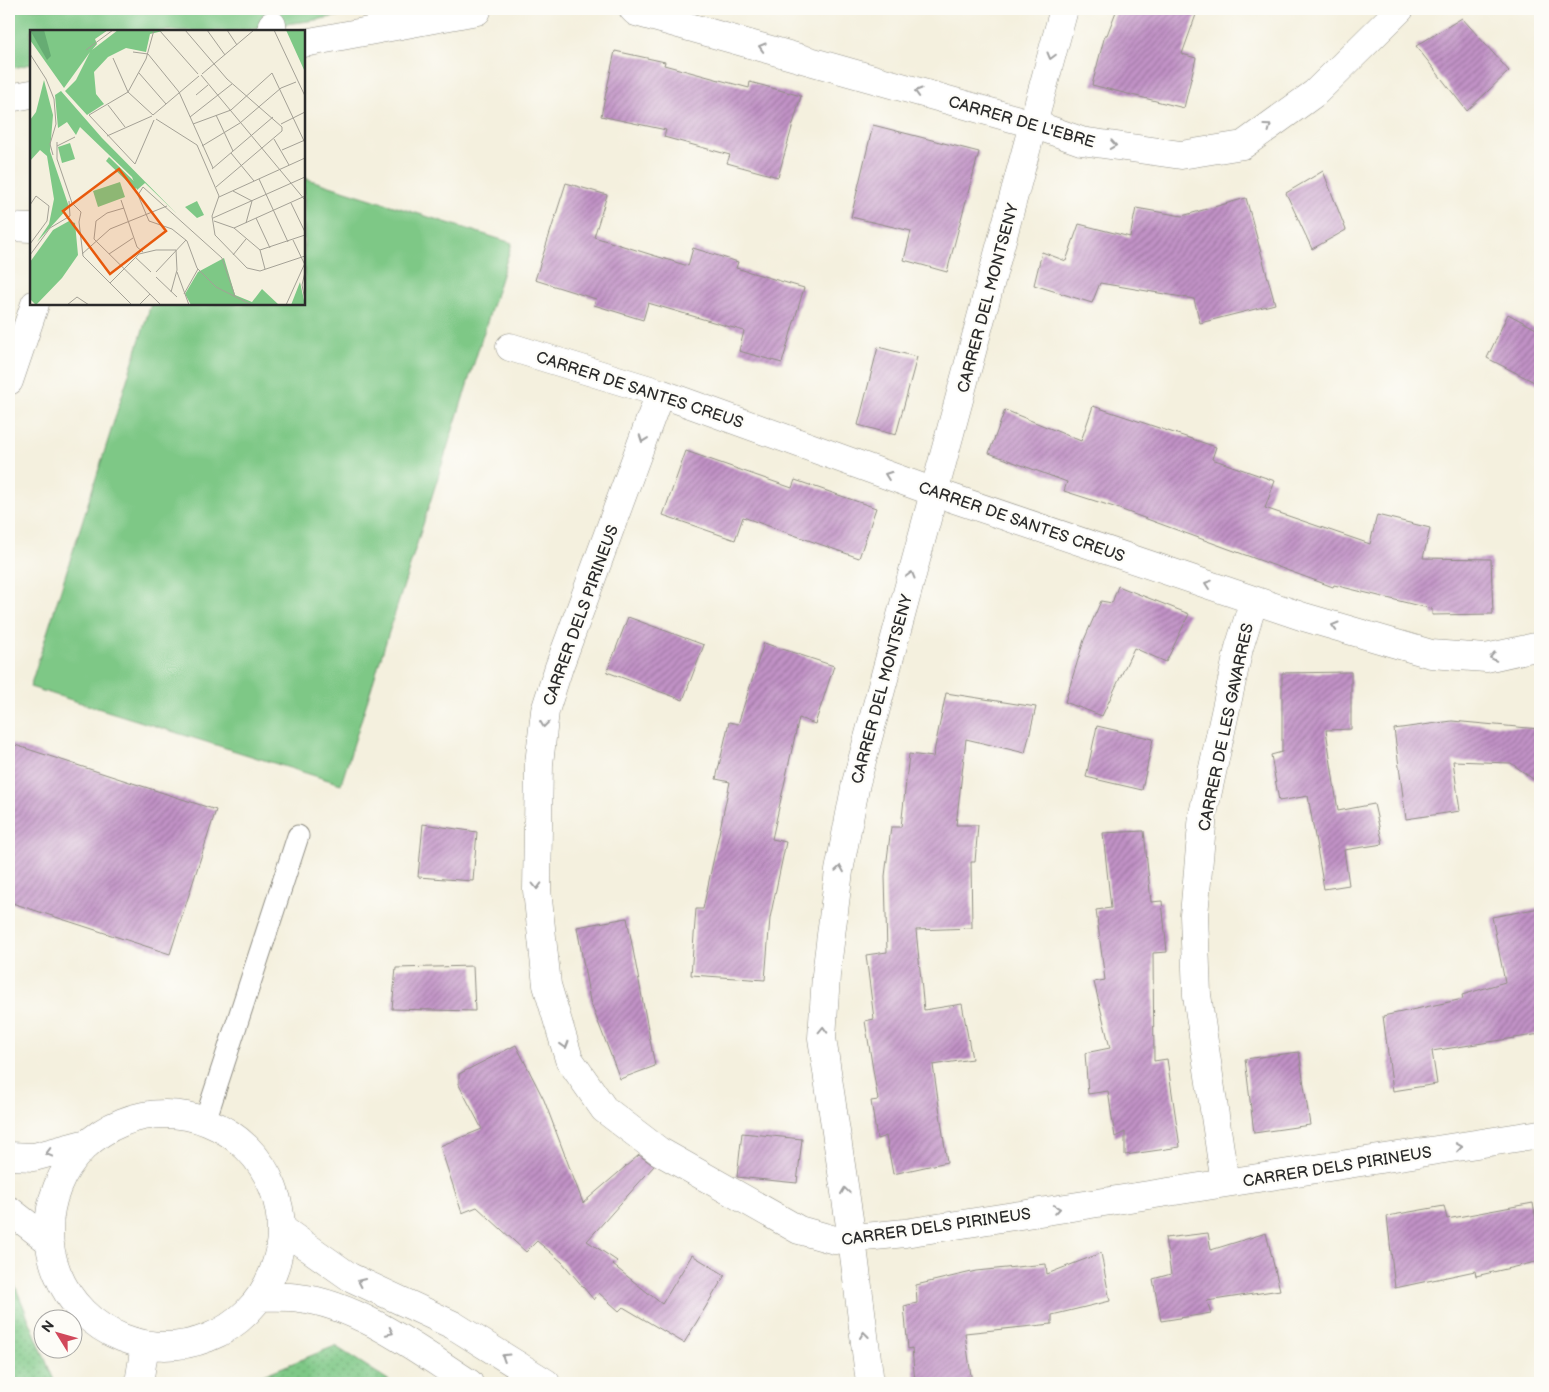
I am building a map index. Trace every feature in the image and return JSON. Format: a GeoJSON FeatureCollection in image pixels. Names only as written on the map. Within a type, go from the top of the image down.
{"type":"FeatureCollection","features":[{"type":"Feature","properties":{"kind":"street","name":"CARRER DE L'EBRE"},"geometry":{"type":"LineString","coordinates":[[633,9],[636,12],[1032,124],[1081,141],[1180,155],[1243,145],[1315,93],[1400,9]]}},
{"type":"Feature","properties":{"kind":"street","name":"CARRER DEL MONTSENY"},"geometry":{"type":"LineString","coordinates":[[870,1383],[852,1239],[822,1038],[826,975],[839,871],[856,782],[1064,9]]}},
{"type":"Feature","properties":{"kind":"street"},"geometry":{"type":"LineString","coordinates":[[305,43],[345,25],[477,11]]}},
{"type":"Feature","properties":{"kind":"street"},"geometry":{"type":"LineString","coordinates":[[9,98],[30,94]]}},
{"type":"Feature","properties":{"kind":"street"},"geometry":{"type":"LineString","coordinates":[[9,227],[30,228]]}},
{"type":"Feature","properties":{"kind":"street"},"geometry":{"type":"LineString","coordinates":[[9,381],[35,305]]}},
{"type":"Feature","properties":{"kind":"street","name":"CARRER DE SANTES CREUS"},"geometry":{"type":"LineString","coordinates":[[510,347],[660,393],[934,492],[1304,617],[1432,654],[1486,658],[1540,646]]}},
{"type":"Feature","properties":{"kind":"street","name":"CARRER DELS PIRINEUS"},"geometry":{"type":"LineString","coordinates":[[660,393],[546,711],[539,764],[537,890],[546,985],[570,1059],[604,1109],[659,1151],[800,1230],[835,1240],[1226,1183],[1540,1134]]}},
{"type":"Feature","properties":{"kind":"street","name":"CARRER DE LES GAVARRES"},"geometry":{"type":"LineString","coordinates":[[1226,1183],[1197,995],[1194,916],[1203,814],[1239,648],[1254,600]]}},
{"type":"Feature","properties":{"kind":"street"},"geometry":{"type":"LineString","coordinates":[[161,1113],[192,1116],[205,1121],[222,1127],[249,1148],[266,1171],[278,1198],[282,1229],[279,1255],[270,1280],[260,1297],[240,1319],[213,1336],[177,1346],[144,1345],[128,1340],[103,1328],[84,1314],[66,1292],[56,1269],[49,1241],[50,1210],[58,1185],[71,1161],[88,1143],[109,1128],[134,1118],[161,1113]]}},
{"type":"Feature","properties":{"kind":"street"},"geometry":{"type":"LineString","coordinates":[[9,1156],[34,1157],[88,1143]]}},
{"type":"Feature","properties":{"kind":"street"},"geometry":{"type":"LineString","coordinates":[[9,1210],[49,1241]]}},
{"type":"Feature","properties":{"kind":"street"},"geometry":{"type":"LineString","coordinates":[[282,1229],[350,1277],[453,1325],[546,1383]]}},
{"type":"Feature","properties":{"kind":"street"},"geometry":{"type":"LineString","coordinates":[[260,1297],[300,1298],[342,1309],[398,1336],[469,1383]]}},
{"type":"Feature","properties":{"kind":"street"},"geometry":{"type":"LineString","coordinates":[[139,1383],[144,1345]]}},
{"type":"Feature","properties":{"kind":"lane"},"geometry":{"type":"LineString","coordinates":[[205,1121],[298,836]]}},
{"type":"Feature","properties":{"kind":"green space"},"geometry":{"type":"Polygon","coordinates":[[[9,9],[379,9],[240,30],[30,30],[30,64],[9,69],[9,9]]]}},
{"type":"Feature","properties":{"kind":"green space"},"geometry":{"type":"Polygon","coordinates":[[[305,178],[512,243],[341,784],[30,687],[151,305],[305,305],[305,178]]]}},
{"type":"Feature","properties":{"kind":"green space"},"geometry":{"type":"Polygon","coordinates":[[[9,1271],[32,1327],[32,1360],[46,1360],[55,1383],[9,1383],[9,1271]]]}},
{"type":"Feature","properties":{"kind":"green space"},"geometry":{"type":"Polygon","coordinates":[[[335,1346],[393,1383],[255,1383],[263,1375],[335,1346]]]}},
{"type":"Feature","properties":{"kind":"building"},"geometry":{"type":"Polygon","coordinates":[[[1117,9],[1198,9],[1182,54],[1196,58],[1184,108],[1092,85],[1105,35],[1107,35],[1117,9]]]}},
{"type":"Feature","properties":{"kind":"building"},"geometry":{"type":"Polygon","coordinates":[[[1462,18],[1509,71],[1467,111],[1416,46],[1462,18]]]}},
{"type":"Feature","properties":{"kind":"building"},"geometry":{"type":"Polygon","coordinates":[[[615,51],[665,62],[664,65],[749,88],[750,82],[801,96],[778,177],[727,163],[730,155],[664,137],[666,130],[601,116],[615,51]]]}},
{"type":"Feature","properties":{"kind":"building"},"geometry":{"type":"Polygon","coordinates":[[[873,125],[979,152],[947,272],[904,260],[911,231],[851,217],[873,125]]]}},
{"type":"Feature","properties":{"kind":"building"},"geometry":{"type":"Polygon","coordinates":[[[1323,171],[1346,230],[1312,249],[1286,193],[1323,171]]]}},
{"type":"Feature","properties":{"kind":"building"},"geometry":{"type":"Polygon","coordinates":[[[566,183],[607,195],[594,237],[688,266],[693,248],[738,262],[736,268],[804,288],[782,363],[739,351],[744,331],[648,303],[643,320],[594,305],[596,299],[535,280],[566,183]]]}},
{"type":"Feature","properties":{"kind":"building"},"geometry":{"type":"Polygon","coordinates":[[[1246,198],[1275,304],[1200,323],[1194,299],[1100,283],[1092,303],[1034,285],[1042,252],[1066,261],[1079,224],[1130,237],[1136,208],[1182,216],[1246,198]]]}},
{"type":"Feature","properties":{"kind":"building"},"geometry":{"type":"Polygon","coordinates":[[[1508,314],[1540,331],[1540,385],[1487,358],[1508,314]]]}},
{"type":"Feature","properties":{"kind":"building"},"geometry":{"type":"Polygon","coordinates":[[[878,347],[917,357],[896,435],[858,425],[878,347]]]}},
{"type":"Feature","properties":{"kind":"building"},"geometry":{"type":"Polygon","coordinates":[[[1093,406],[1216,447],[1212,459],[1275,481],[1265,508],[1370,544],[1377,515],[1430,528],[1423,558],[1491,559],[1493,614],[1432,615],[1432,609],[1334,585],[1333,587],[1114,507],[1064,491],[1067,482],[989,453],[1005,410],[1081,441],[1093,406]]]}},
{"type":"Feature","properties":{"kind":"building"},"geometry":{"type":"Polygon","coordinates":[[[686,451],[792,488],[795,480],[876,508],[859,558],[743,517],[735,540],[663,515],[686,451]]]}},
{"type":"Feature","properties":{"kind":"building"},"geometry":{"type":"Polygon","coordinates":[[[1118,586],[1189,614],[1166,662],[1134,648],[1102,716],[1065,702],[1084,640],[1101,601],[1112,603],[1118,586]]]}},
{"type":"Feature","properties":{"kind":"building"},"geometry":{"type":"Polygon","coordinates":[[[628,617],[704,645],[683,700],[607,672],[628,617]]]}},
{"type":"Feature","properties":{"kind":"building"},"geometry":{"type":"Polygon","coordinates":[[[764,643],[834,666],[815,724],[799,718],[772,839],[786,842],[770,918],[765,980],[691,975],[696,909],[703,909],[730,782],[716,779],[729,722],[738,724],[764,643]]]}},
{"type":"Feature","properties":{"kind":"building"},"geometry":{"type":"Polygon","coordinates":[[[1351,672],[1351,729],[1326,730],[1338,811],[1374,804],[1383,844],[1344,850],[1349,885],[1324,889],[1308,796],[1279,801],[1271,755],[1282,752],[1282,673],[1351,672]]]}},
{"type":"Feature","properties":{"kind":"building"},"geometry":{"type":"Polygon","coordinates":[[[946,693],[1036,707],[1025,753],[966,739],[956,825],[978,825],[975,862],[971,862],[972,928],[916,930],[924,1010],[962,1004],[972,1059],[933,1065],[947,1162],[893,1174],[886,1136],[877,1139],[871,1101],[878,1100],[865,1021],[874,1019],[866,955],[887,952],[885,876],[891,827],[901,827],[909,754],[933,757],[946,693]]]}},
{"type":"Feature","properties":{"kind":"building"},"geometry":{"type":"Polygon","coordinates":[[[1452,721],[1539,729],[1537,782],[1511,763],[1453,761],[1460,811],[1406,819],[1394,729],[1452,721]]]}},
{"type":"Feature","properties":{"kind":"building"},"geometry":{"type":"Polygon","coordinates":[[[1097,726],[1153,739],[1142,790],[1086,777],[1097,726]]]}},
{"type":"Feature","properties":{"kind":"building"},"geometry":{"type":"Polygon","coordinates":[[[9,743],[216,810],[170,954],[9,902],[9,743]]]}},
{"type":"Feature","properties":{"kind":"building"},"geometry":{"type":"Polygon","coordinates":[[[423,824],[477,832],[473,881],[418,877],[423,824]]]}},
{"type":"Feature","properties":{"kind":"building"},"geometry":{"type":"Polygon","coordinates":[[[1144,831],[1151,902],[1162,901],[1167,952],[1153,953],[1154,1061],[1167,1059],[1180,1147],[1125,1155],[1125,1132],[1115,1137],[1108,1091],[1088,1094],[1085,1053],[1110,1048],[1094,982],[1105,980],[1096,910],[1111,908],[1103,833],[1144,831]]]}},
{"type":"Feature","properties":{"kind":"building"},"geometry":{"type":"Polygon","coordinates":[[[1540,908],[1540,1034],[1432,1051],[1437,1084],[1393,1091],[1383,1016],[1463,999],[1462,995],[1505,982],[1492,917],[1540,908]]]}},
{"type":"Feature","properties":{"kind":"building"},"geometry":{"type":"Polygon","coordinates":[[[627,918],[655,1066],[620,1079],[590,1001],[577,927],[627,918]]]}},
{"type":"Feature","properties":{"kind":"building"},"geometry":{"type":"Polygon","coordinates":[[[473,966],[475,1011],[392,1009],[396,968],[473,966]]]}},
{"type":"Feature","properties":{"kind":"building"},"geometry":{"type":"Polygon","coordinates":[[[516,1045],[544,1100],[583,1203],[639,1155],[654,1166],[587,1241],[617,1261],[613,1265],[662,1304],[692,1255],[725,1275],[684,1343],[623,1307],[619,1311],[599,1293],[594,1300],[562,1262],[537,1241],[526,1252],[477,1207],[462,1213],[440,1146],[482,1129],[459,1085],[459,1074],[516,1045]]]}},
{"type":"Feature","properties":{"kind":"building"},"geometry":{"type":"Polygon","coordinates":[[[1299,1052],[1310,1125],[1254,1133],[1245,1059],[1299,1052]]]}},
{"type":"Feature","properties":{"kind":"building"},"geometry":{"type":"Polygon","coordinates":[[[742,1133],[802,1139],[797,1183],[737,1177],[742,1133]]]}},
{"type":"Feature","properties":{"kind":"building"},"geometry":{"type":"Polygon","coordinates":[[[1533,1203],[1540,1244],[1540,1261],[1476,1276],[1475,1271],[1395,1288],[1387,1216],[1444,1206],[1447,1219],[1533,1203]]]}},
{"type":"Feature","properties":{"kind":"building"},"geometry":{"type":"Polygon","coordinates":[[[1208,1233],[1211,1250],[1266,1233],[1280,1290],[1207,1301],[1211,1313],[1161,1321],[1153,1279],[1171,1274],[1165,1238],[1208,1233]]]}},
{"type":"Feature","properties":{"kind":"building"},"geometry":{"type":"Polygon","coordinates":[[[1101,1253],[1110,1301],[1052,1315],[1052,1324],[965,1333],[972,1383],[915,1383],[912,1348],[908,1349],[904,1306],[917,1303],[916,1285],[976,1271],[1046,1264],[1047,1274],[1101,1253]]]}}]}
